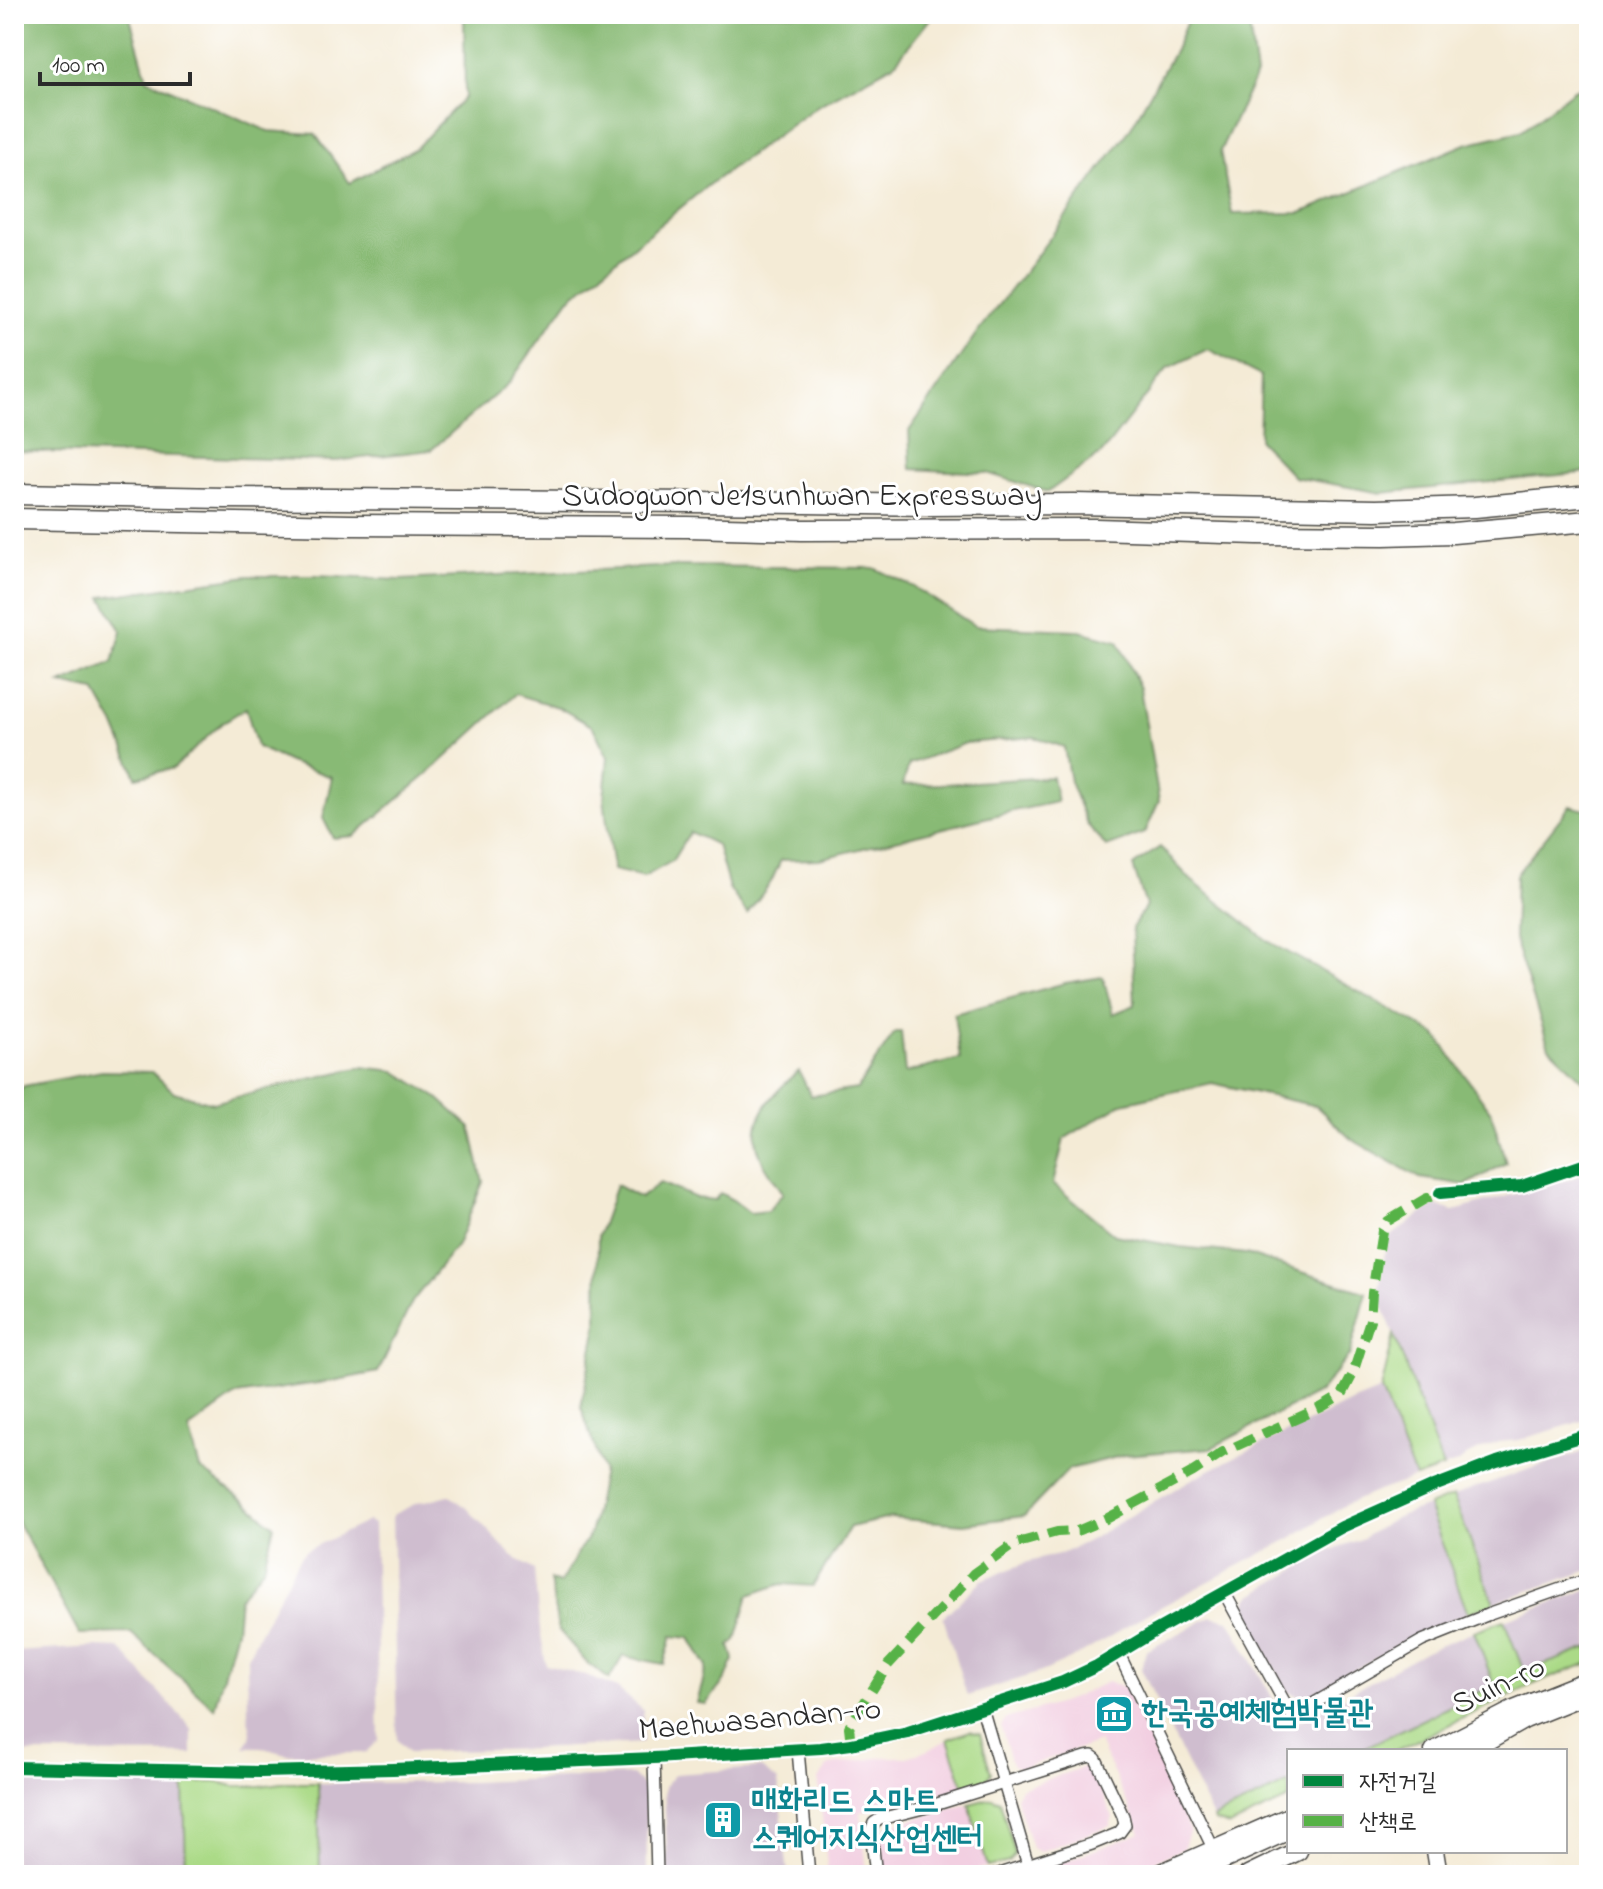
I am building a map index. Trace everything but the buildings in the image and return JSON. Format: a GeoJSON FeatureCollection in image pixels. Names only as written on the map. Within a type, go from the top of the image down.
{"type":"FeatureCollection","features":[{"type":"Feature","properties":{"kind":"highway","name":"Sudogwon Je1sunhwan Expressway"},"geometry":{"type":"LineString","coordinates":[[14,494],[1074,504],[1376,510],[1475,507],[1589,496]]}},
{"type":"Feature","properties":{"kind":"highway","name":"Sudogwon Je1sunhwan Expressway"},"geometry":{"type":"LineString","coordinates":[[14,519],[802,530],[1096,529],[1368,535],[1453,533],[1589,521]]}},
{"type":"Feature","properties":{"kind":"main road","name":"Suin-ro"},"geometry":{"type":"LineString","coordinates":[[1438,1749],[1514,1710],[1589,1680]]}},
{"type":"Feature","properties":{"kind":"main road","name":"Suin-ro"},"geometry":{"type":"LineString","coordinates":[[1472,1749],[1525,1719],[1589,1693]]}},
{"type":"Feature","properties":{"kind":"main road"},"geometry":{"type":"LineString","coordinates":[[1157,1875],[1287,1818]]}},
{"type":"Feature","properties":{"kind":"main road"},"geometry":{"type":"LineString","coordinates":[[1190,1875],[1287,1831]]}},
{"type":"Feature","properties":{"kind":"main road"},"geometry":{"type":"LineString","coordinates":[[1222,1875],[1287,1845]]}},
{"type":"Feature","properties":{"kind":"main road"},"geometry":{"type":"LineString","coordinates":[[1248,1875],[1294,1853]]}},
{"type":"Feature","properties":{"kind":"street"},"geometry":{"type":"LineString","coordinates":[[1440,1193],[1522,1186],[1589,1163]]}},
{"type":"Feature","properties":{"kind":"street","name":"Maehwasandan-ro"},"geometry":{"type":"LineString","coordinates":[[14,1767],[261,1772],[393,1769],[798,1750],[851,1744],[908,1732],[1063,1682],[1342,1527],[1497,1462],[1589,1434]]}},
{"type":"Feature","properties":{"kind":"street"},"geometry":{"type":"LineString","coordinates":[[1224,1592],[1292,1716],[1422,1641],[1589,1579]]}},
{"type":"Feature","properties":{"kind":"street"},"geometry":{"type":"LineString","coordinates":[[1118,1652],[1214,1850]]}},
{"type":"Feature","properties":{"kind":"street"},"geometry":{"type":"LineString","coordinates":[[982,1708],[1028,1865]]}},
{"type":"Feature","properties":{"kind":"street","name":"Maehwasandan-ro"},"geometry":{"type":"LineString","coordinates":[[798,1750],[809,1875]]}},
{"type":"Feature","properties":{"kind":"street"},"geometry":{"type":"LineString","coordinates":[[876,1875],[871,1831],[880,1819],[1086,1757],[1096,1759],[1123,1816],[1125,1825],[1119,1833],[996,1875]]}},
{"type":"Feature","properties":{"kind":"street"},"geometry":{"type":"LineString","coordinates":[[654,1758],[657,1875]]}},
{"type":"Feature","properties":{"kind":"street"},"geometry":{"type":"LineString","coordinates":[[1435,1853],[1439,1875]]}},
{"type":"Feature","properties":{"kind":"shaded area"},"geometry":{"type":"Polygon","coordinates":[[[1589,1173],[1589,1419],[1519,1440],[1498,1442],[1443,1468],[1378,1296],[1387,1239],[1434,1205],[1454,1211],[1589,1173]]]}},
{"type":"Feature","properties":{"kind":"shaded area"},"geometry":{"type":"Polygon","coordinates":[[[1381,1390],[1415,1478],[1345,1505],[1079,1655],[1044,1671],[967,1696],[943,1617],[982,1580],[1028,1562],[1063,1553],[1192,1479],[1381,1390]]]}},
{"type":"Feature","properties":{"kind":"shaded area"},"geometry":{"type":"Polygon","coordinates":[[[1589,1450],[1589,1570],[1494,1603],[1453,1496],[1589,1450]]]}},
{"type":"Feature","properties":{"kind":"shaded area"},"geometry":{"type":"Polygon","coordinates":[[[449,1495],[467,1508],[512,1556],[534,1570],[546,1665],[617,1688],[643,1710],[643,1743],[409,1752],[397,1740],[392,1515],[417,1503],[449,1495]]]}},
{"type":"Feature","properties":{"kind":"shaded area"},"geometry":{"type":"Polygon","coordinates":[[[1428,1506],[1468,1613],[1413,1636],[1306,1698],[1288,1692],[1244,1614],[1249,1597],[1324,1553],[1363,1538],[1397,1517],[1428,1506]]]}},
{"type":"Feature","properties":{"kind":"shaded area"},"geometry":{"type":"Polygon","coordinates":[[[368,1521],[374,1524],[379,1740],[366,1753],[286,1754],[261,1747],[244,1747],[251,1732],[247,1657],[298,1560],[305,1551],[368,1521]]]}},
{"type":"Feature","properties":{"kind":"shaded area"},"geometry":{"type":"Polygon","coordinates":[[[1589,1589],[1589,1648],[1524,1673],[1504,1620],[1589,1589]]]}},
{"type":"Feature","properties":{"kind":"shaded area"},"geometry":{"type":"Polygon","coordinates":[[[1212,1616],[1229,1620],[1289,1727],[1426,1651],[1474,1631],[1494,1685],[1362,1749],[1287,1749],[1287,1784],[1213,1818],[1141,1669],[1146,1651],[1212,1616]]]}},
{"type":"Feature","properties":{"kind":"shaded area"},"geometry":{"type":"Polygon","coordinates":[[[119,1648],[192,1729],[192,1754],[14,1753],[14,1652],[119,1648]]]}},
{"type":"Feature","properties":{"kind":"shaded area"},"geometry":{"type":"Polygon","coordinates":[[[1107,1682],[1125,1687],[1190,1830],[1183,1849],[1120,1875],[1026,1875],[1141,1833],[1099,1742],[1019,1769],[1012,1764],[1001,1727],[1006,1719],[1064,1702],[1107,1682]]]}},
{"type":"Feature","properties":{"kind":"shaded area"},"geometry":{"type":"Polygon","coordinates":[[[948,1739],[964,1787],[861,1812],[867,1875],[828,1875],[818,1779],[829,1765],[907,1757],[929,1750],[948,1739]]]}},
{"type":"Feature","properties":{"kind":"shaded area"},"geometry":{"type":"Polygon","coordinates":[[[1084,1767],[1092,1770],[1113,1817],[1110,1826],[1039,1852],[1032,1848],[1016,1797],[1021,1788],[1084,1767]]]}},
{"type":"Feature","properties":{"kind":"shaded area","name":"매화리드 스마트 스퀘어지식산업센터"},"geometry":{"type":"Polygon","coordinates":[[[761,1768],[778,1781],[788,1875],[668,1875],[664,1787],[675,1774],[761,1768]]]}},
{"type":"Feature","properties":{"kind":"shaded area"},"geometry":{"type":"Polygon","coordinates":[[[632,1775],[646,1789],[647,1875],[320,1875],[318,1783],[474,1782],[632,1775]]]}},
{"type":"Feature","properties":{"kind":"shaded area"},"geometry":{"type":"Polygon","coordinates":[[[14,1782],[184,1783],[186,1875],[14,1875],[14,1782]]]}},
{"type":"Feature","properties":{"kind":"shaded area"},"geometry":{"type":"Polygon","coordinates":[[[969,1804],[988,1867],[957,1875],[885,1875],[881,1833],[887,1826],[969,1804]]]}},
{"type":"Feature","properties":{"kind":"green space"},"geometry":{"type":"Polygon","coordinates":[[[14,14],[129,14],[147,79],[268,131],[315,134],[350,183],[416,148],[465,97],[464,14],[934,14],[894,64],[817,106],[707,186],[569,299],[509,383],[431,450],[335,461],[14,451],[14,14]]]}},
{"type":"Feature","properties":{"kind":"green space"},"geometry":{"type":"Polygon","coordinates":[[[1190,14],[1246,14],[1248,17],[1256,75],[1220,151],[1232,214],[1301,213],[1466,144],[1521,131],[1574,90],[1589,84],[1589,472],[1382,493],[1294,477],[1259,440],[1261,376],[1208,349],[1168,368],[1102,453],[1048,492],[987,473],[911,469],[909,431],[978,331],[1130,129],[1175,50],[1190,14]]]}},
{"type":"Feature","properties":{"kind":"green space"},"geometry":{"type":"Polygon","coordinates":[[[676,566],[874,568],[914,587],[975,626],[1076,630],[1118,641],[1140,688],[1159,801],[1145,833],[1106,847],[1087,824],[1070,782],[1064,747],[1034,737],[966,743],[909,764],[903,785],[1052,777],[1057,802],[819,859],[781,860],[771,882],[747,914],[729,888],[717,845],[690,832],[672,861],[644,877],[613,870],[604,798],[608,757],[593,727],[558,707],[515,694],[354,836],[333,838],[323,818],[332,777],[257,747],[246,708],[222,723],[174,768],[136,777],[116,728],[95,691],[61,684],[113,662],[122,631],[102,597],[248,576],[401,580],[676,566]]]}},
{"type":"Feature","properties":{"kind":"green space"},"geometry":{"type":"Polygon","coordinates":[[[1570,806],[1589,811],[1589,1086],[1549,1047],[1514,939],[1516,875],[1570,806]]]}},
{"type":"Feature","properties":{"kind":"green space"},"geometry":{"type":"Polygon","coordinates":[[[1160,847],[1191,880],[1268,941],[1436,1035],[1491,1112],[1506,1163],[1466,1185],[1420,1178],[1351,1139],[1316,1106],[1212,1083],[1123,1103],[1064,1139],[1053,1184],[1115,1235],[1180,1247],[1246,1254],[1367,1293],[1350,1354],[1320,1392],[1211,1448],[1125,1455],[1069,1469],[1024,1516],[964,1524],[890,1518],[850,1527],[813,1586],[781,1584],[749,1595],[736,1640],[730,1646],[734,1659],[726,1679],[706,1704],[697,1703],[707,1667],[690,1638],[672,1636],[664,1664],[623,1656],[609,1679],[586,1662],[558,1629],[550,1580],[560,1583],[591,1531],[603,1471],[581,1407],[597,1326],[598,1236],[616,1185],[640,1198],[660,1183],[696,1198],[715,1200],[720,1193],[750,1213],[768,1211],[783,1193],[762,1160],[757,1130],[772,1098],[799,1071],[811,1096],[857,1089],[895,1032],[901,1032],[905,1073],[960,1059],[954,1014],[1065,983],[1103,977],[1113,1014],[1135,1005],[1132,928],[1146,906],[1133,866],[1160,847]]]}},
{"type":"Feature","properties":{"kind":"green space"},"geometry":{"type":"Polygon","coordinates":[[[362,1067],[395,1071],[438,1098],[471,1128],[483,1182],[457,1245],[412,1302],[378,1372],[236,1395],[189,1429],[200,1469],[274,1526],[263,1568],[239,1598],[236,1630],[214,1708],[131,1633],[79,1634],[14,1516],[14,1095],[24,1086],[102,1071],[152,1072],[174,1092],[213,1103],[362,1067]]]}},
{"type":"Feature","properties":{"kind":"green space"},"geometry":{"type":"Polygon","coordinates":[[[1394,1334],[1443,1468],[1415,1478],[1381,1390],[1394,1334]]]}},
{"type":"Feature","properties":{"kind":"green space"},"geometry":{"type":"Polygon","coordinates":[[[1453,1496],[1494,1603],[1468,1613],[1428,1506],[1453,1496]]]}},
{"type":"Feature","properties":{"kind":"green space"},"geometry":{"type":"Polygon","coordinates":[[[1504,1620],[1524,1672],[1589,1648],[1589,1663],[1529,1686],[1399,1749],[1362,1749],[1494,1685],[1474,1631],[1504,1620]]]}},
{"type":"Feature","properties":{"kind":"green space"},"geometry":{"type":"Polygon","coordinates":[[[970,1731],[980,1734],[991,1773],[985,1781],[964,1787],[948,1739],[970,1731]]]}},
{"type":"Feature","properties":{"kind":"green space"},"geometry":{"type":"Polygon","coordinates":[[[218,1782],[233,1786],[318,1783],[320,1875],[186,1875],[184,1783],[218,1782]]]}},
{"type":"Feature","properties":{"kind":"green space"},"geometry":{"type":"Polygon","coordinates":[[[1287,1784],[1287,1800],[1229,1826],[1213,1818],[1287,1784]]]}},
{"type":"Feature","properties":{"kind":"green space"},"geometry":{"type":"Polygon","coordinates":[[[992,1798],[1000,1801],[1015,1854],[1009,1862],[988,1867],[969,1804],[992,1798]]]}},
{"type":"Feature","properties":{"kind":"marked path"},"geometry":{"type":"LineString","coordinates":[[851,1744],[849,1727],[888,1665],[974,1573],[1014,1544],[1057,1532],[1077,1531],[1108,1518],[1193,1472],[1223,1452],[1342,1395],[1352,1376],[1370,1320],[1382,1231],[1388,1221],[1440,1193]]}},
{"type":"Feature","properties":{"kind":"cycle path"},"geometry":{"type":"LineString","coordinates":[[1440,1193],[1522,1186],[1589,1163]]}},
{"type":"Feature","properties":{"kind":"cycle path"},"geometry":{"type":"LineString","coordinates":[[14,1767],[261,1772],[393,1769],[821,1748],[908,1732],[1063,1682],[1097,1666],[1342,1527],[1497,1462],[1589,1434]]}},
{"type":"Feature","properties":{"kind":"place","name":"한국공예체험박물관"},"geometry":{"type":"Point","coordinates":[1114,1714]}},
{"type":"Feature","properties":{"kind":"place","name":"매화리드 스마트 스퀘어지식산업센터"},"geometry":{"type":"Point","coordinates":[723,1820]}}]}
